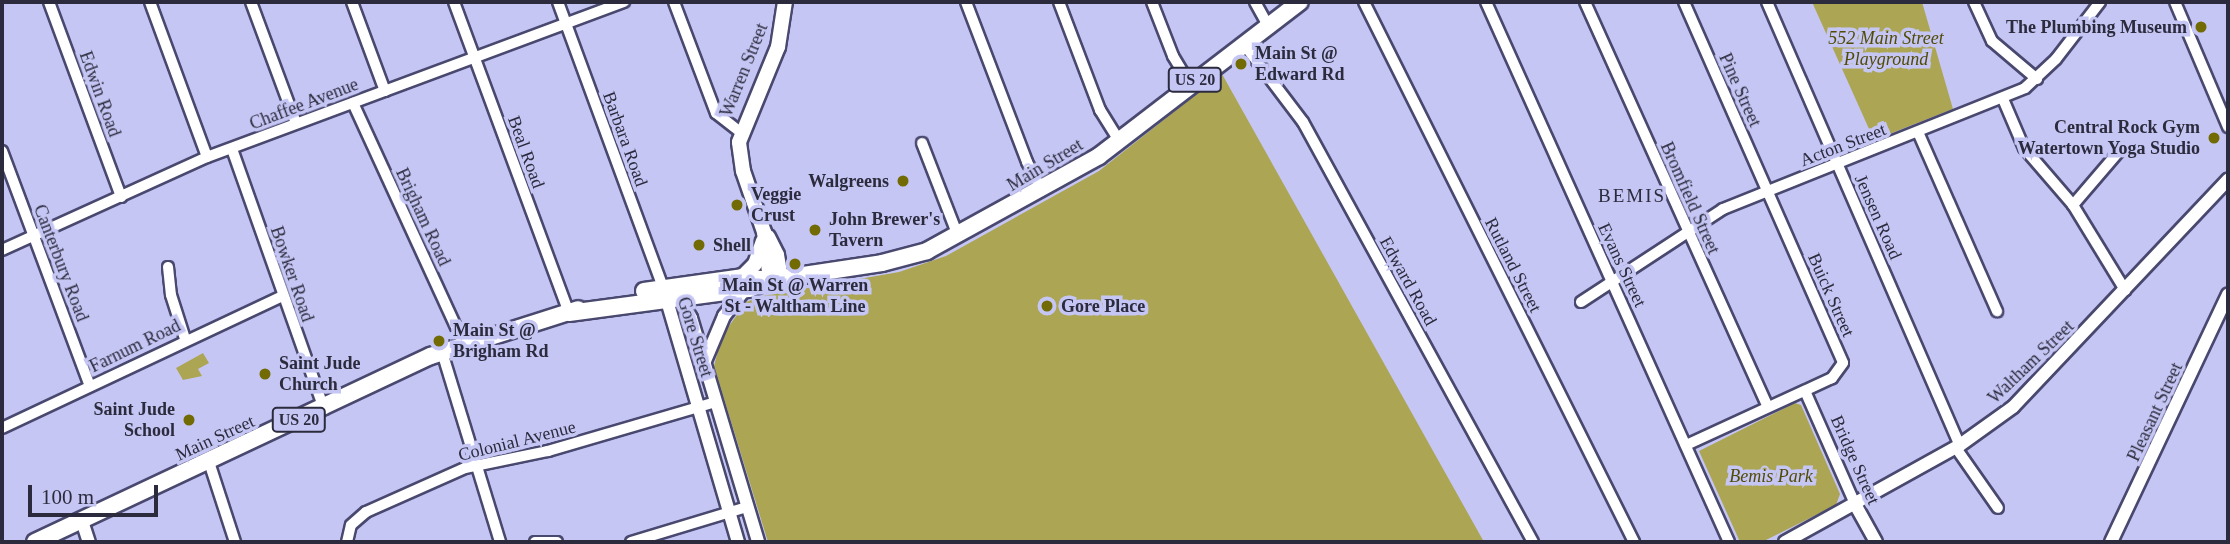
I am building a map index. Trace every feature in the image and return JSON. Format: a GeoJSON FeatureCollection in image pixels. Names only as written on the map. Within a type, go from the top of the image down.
{"type":"FeatureCollection","features":[{"type":"Feature","properties":{"kind":"main road","name":"Warren Street"},"geometry":{"type":"LineString","coordinates":[[776,279],[764,232],[740,160],[740,132],[778,47],[785,2]]}},
{"type":"Feature","properties":{"kind":"main road","name":"Main Street"},"geometry":{"type":"LineString","coordinates":[[35,542],[464,344],[569,313],[670,294],[895,260],[958,236],[1042,190],[1119,141],[1243,43],[1300,2]]}},
{"type":"Feature","properties":{"kind":"main road"},"geometry":{"type":"LineString","coordinates":[[743,284],[757,261],[764,232]]}},
{"type":"Feature","properties":{"kind":"street","name":"Edwin Road"},"geometry":{"type":"LineString","coordinates":[[49,2],[121,197]]}},
{"type":"Feature","properties":{"kind":"street"},"geometry":{"type":"LineString","coordinates":[[150,2],[207,157]]}},
{"type":"Feature","properties":{"kind":"street"},"geometry":{"type":"LineString","coordinates":[[251,2],[296,123]]}},
{"type":"Feature","properties":{"kind":"street"},"geometry":{"type":"LineString","coordinates":[[352,2],[386,91]]}},
{"type":"Feature","properties":{"kind":"street","name":"Beal Road"},"geometry":{"type":"LineString","coordinates":[[454,2],[569,313]]}},
{"type":"Feature","properties":{"kind":"street","name":"Barbara Road"},"geometry":{"type":"LineString","coordinates":[[558,2],[670,294]]}},
{"type":"Feature","properties":{"kind":"street","name":"Chaffee Avenue"},"geometry":{"type":"LineString","coordinates":[[2,250],[34,238],[207,157],[624,2]]}},
{"type":"Feature","properties":{"kind":"street"},"geometry":{"type":"LineString","coordinates":[[674,2],[716,113],[740,132]]}},
{"type":"Feature","properties":{"kind":"street"},"geometry":{"type":"LineString","coordinates":[[966,2],[1042,190]]}},
{"type":"Feature","properties":{"kind":"street"},"geometry":{"type":"LineString","coordinates":[[1059,2],[1100,110],[1119,141]]}},
{"type":"Feature","properties":{"kind":"street"},"geometry":{"type":"LineString","coordinates":[[1152,2],[1173,57],[1190,84]]}},
{"type":"Feature","properties":{"kind":"street"},"geometry":{"type":"LineString","coordinates":[[1255,2],[1268,25]]}},
{"type":"Feature","properties":{"kind":"street","name":"Rutland Street"},"geometry":{"type":"LineString","coordinates":[[1364,2],[1634,542]]}},
{"type":"Feature","properties":{"kind":"street","name":"Evans Street"},"geometry":{"type":"LineString","coordinates":[[1486,2],[1729,542]]}},
{"type":"Feature","properties":{"kind":"street","name":"Bromfield Street"},"geometry":{"type":"LineString","coordinates":[[1585,2],[1768,407]]}},
{"type":"Feature","properties":{"kind":"street","name":"Pine Street"},"geometry":{"type":"LineString","coordinates":[[1684,2],[1768,191]]}},
{"type":"Feature","properties":{"kind":"street","name":"Jensen Road"},"geometry":{"type":"LineString","coordinates":[[1767,2],[1958,446],[1998,508]]}},
{"type":"Feature","properties":{"kind":"street"},"geometry":{"type":"LineString","coordinates":[[1975,2],[1992,41],[2037,79]]}},
{"type":"Feature","properties":{"kind":"street","name":"Acton Street"},"geometry":{"type":"LineString","coordinates":[[1581,302],[1613,284],[1687,229],[1768,191],[2003,99],[2037,79],[2100,2]]}},
{"type":"Feature","properties":{"kind":"street"},"geometry":{"type":"LineString","coordinates":[[2175,2],[2228,127]]}},
{"type":"Feature","properties":{"kind":"street","name":"Edward Road"},"geometry":{"type":"LineString","coordinates":[[1243,43],[1303,122],[1532,542]]}},
{"type":"Feature","properties":{"kind":"street"},"geometry":{"type":"LineString","coordinates":[[2003,99],[2024,148],[2073,205],[2125,289]]}},
{"type":"Feature","properties":{"kind":"street","name":"Brigham Road"},"geometry":{"type":"LineString","coordinates":[[353,103],[464,344]]}},
{"type":"Feature","properties":{"kind":"street"},"geometry":{"type":"LineString","coordinates":[[1918,132],[1997,311]]}},
{"type":"Feature","properties":{"kind":"street"},"geometry":{"type":"LineString","coordinates":[[922,143],[958,236]]}},
{"type":"Feature","properties":{"kind":"street","name":"Bowker Road"},"geometry":{"type":"LineString","coordinates":[[232,149],[324,409]]}},
{"type":"Feature","properties":{"kind":"street"},"geometry":{"type":"LineString","coordinates":[[2073,205],[2121,149]]}},
{"type":"Feature","properties":{"kind":"street","name":"Canterbury Road"},"geometry":{"type":"LineString","coordinates":[[2,151],[90,386]]}},
{"type":"Feature","properties":{"kind":"street","name":"Waltham Street"},"geometry":{"type":"LineString","coordinates":[[1785,542],[1856,506],[1958,446],[2026,396],[2228,180]]}},
{"type":"Feature","properties":{"kind":"street","name":"Buick Street"},"geometry":{"type":"LineString","coordinates":[[1686,445],[1839,374],[1843,363],[1768,191]]}},
{"type":"Feature","properties":{"kind":"street"},"geometry":{"type":"LineString","coordinates":[[168,267],[171,295],[185,339]]}},
{"type":"Feature","properties":{"kind":"street"},"geometry":{"type":"LineString","coordinates":[[705,365],[724,316],[743,284]]}},
{"type":"Feature","properties":{"kind":"street","name":"Gore Street"},"geometry":{"type":"LineString","coordinates":[[670,294],[705,365],[758,542]]}},
{"type":"Feature","properties":{"kind":"street","name":"Gore Street"},"geometry":{"type":"LineString","coordinates":[[670,294],[698,407],[738,542]]}},
{"type":"Feature","properties":{"kind":"street","name":"Pleasant Street"},"geometry":{"type":"LineString","coordinates":[[2110,542],[2228,295]]}},
{"type":"Feature","properties":{"kind":"street","name":"Farnum Road"},"geometry":{"type":"LineString","coordinates":[[2,428],[185,339],[283,296]]}},
{"type":"Feature","properties":{"kind":"street"},"geometry":{"type":"LineString","coordinates":[[442,352],[500,542]]}},
{"type":"Feature","properties":{"kind":"street","name":"Bridge Street"},"geometry":{"type":"LineString","coordinates":[[1805,391],[1856,506],[1876,542]]}},
{"type":"Feature","properties":{"kind":"street","name":"Colonial Avenue"},"geometry":{"type":"LineString","coordinates":[[347,542],[351,525],[366,512],[477,464],[538,453],[716,402]]}},
{"type":"Feature","properties":{"kind":"street"},"geometry":{"type":"LineString","coordinates":[[209,462],[235,542]]}},
{"type":"Feature","properties":{"kind":"street"},"geometry":{"type":"LineString","coordinates":[[631,542],[747,507]]}},
{"type":"Feature","properties":{"kind":"street"},"geometry":{"type":"LineString","coordinates":[[82,521],[89,542]]}},
{"type":"Feature","properties":{"kind":"street"},"geometry":{"type":"LineString","coordinates":[[535,542],[557,542]]}},
{"type":"Feature","properties":{"kind":"green space","name":"552 Main Street Playground"},"geometry":{"type":"Polygon","coordinates":[[[1812,2],[1922,2],[1953,109],[1874,140],[1812,2]]]}},
{"type":"Feature","properties":{"kind":"green space","name":"Gore Place"},"geometry":{"type":"Polygon","coordinates":[[[1222,74],[1484,542],[768,542],[714,366],[722,336],[746,302],[762,296],[899,272],[946,256],[1099,171],[1222,74]]]}},
{"type":"Feature","properties":{"kind":"green space"},"geometry":{"type":"Polygon","coordinates":[[[203,353],[209,363],[198,369],[202,376],[183,380],[176,368],[203,353]]]}},
{"type":"Feature","properties":{"kind":"green space","name":"Bemis Park"},"geometry":{"type":"Polygon","coordinates":[[[1795,403],[1801,405],[1840,494],[1836,505],[1762,542],[1740,542],[1699,451],[1795,403]]]}},
{"type":"Feature","properties":{"kind":"place","name":"The Plumbing Museum"},"geometry":{"type":"Point","coordinates":[2201,27]}},
{"type":"Feature","properties":{"kind":"place","name":"Main St @ Edward Rd"},"geometry":{"type":"Point","coordinates":[1241,64]}},
{"type":"Feature","properties":{"kind":"place","name":"Central Rock Gym Watertown Yoga Studio"},"geometry":{"type":"Point","coordinates":[2214,138]}},
{"type":"Feature","properties":{"kind":"place","name":"Walgreens"},"geometry":{"type":"Point","coordinates":[903,181]}},
{"type":"Feature","properties":{"kind":"place","name":"Veggie Crust"},"geometry":{"type":"Point","coordinates":[737,205]}},
{"type":"Feature","properties":{"kind":"place","name":"John Brewer's Tavern"},"geometry":{"type":"Point","coordinates":[815,230]}},
{"type":"Feature","properties":{"kind":"place","name":"Shell"},"geometry":{"type":"Point","coordinates":[699,245]}},
{"type":"Feature","properties":{"kind":"place","name":"Main St @ Warren St - Waltham Line"},"geometry":{"type":"Point","coordinates":[795,264]}},
{"type":"Feature","properties":{"kind":"place","name":"Gore Place"},"geometry":{"type":"Point","coordinates":[1047,306]}},
{"type":"Feature","properties":{"kind":"place","name":"Main St @ Brigham Rd"},"geometry":{"type":"Point","coordinates":[439,341]}},
{"type":"Feature","properties":{"kind":"place","name":"Saint Jude Church"},"geometry":{"type":"Point","coordinates":[265,374]}},
{"type":"Feature","properties":{"kind":"place","name":"Saint Jude School"},"geometry":{"type":"Point","coordinates":[189,420]}},
{"type":"Feature","properties":{"kind":"district","name":"BEMIS"},"geometry":{"type":"Point","coordinates":[1632,196]}}]}
